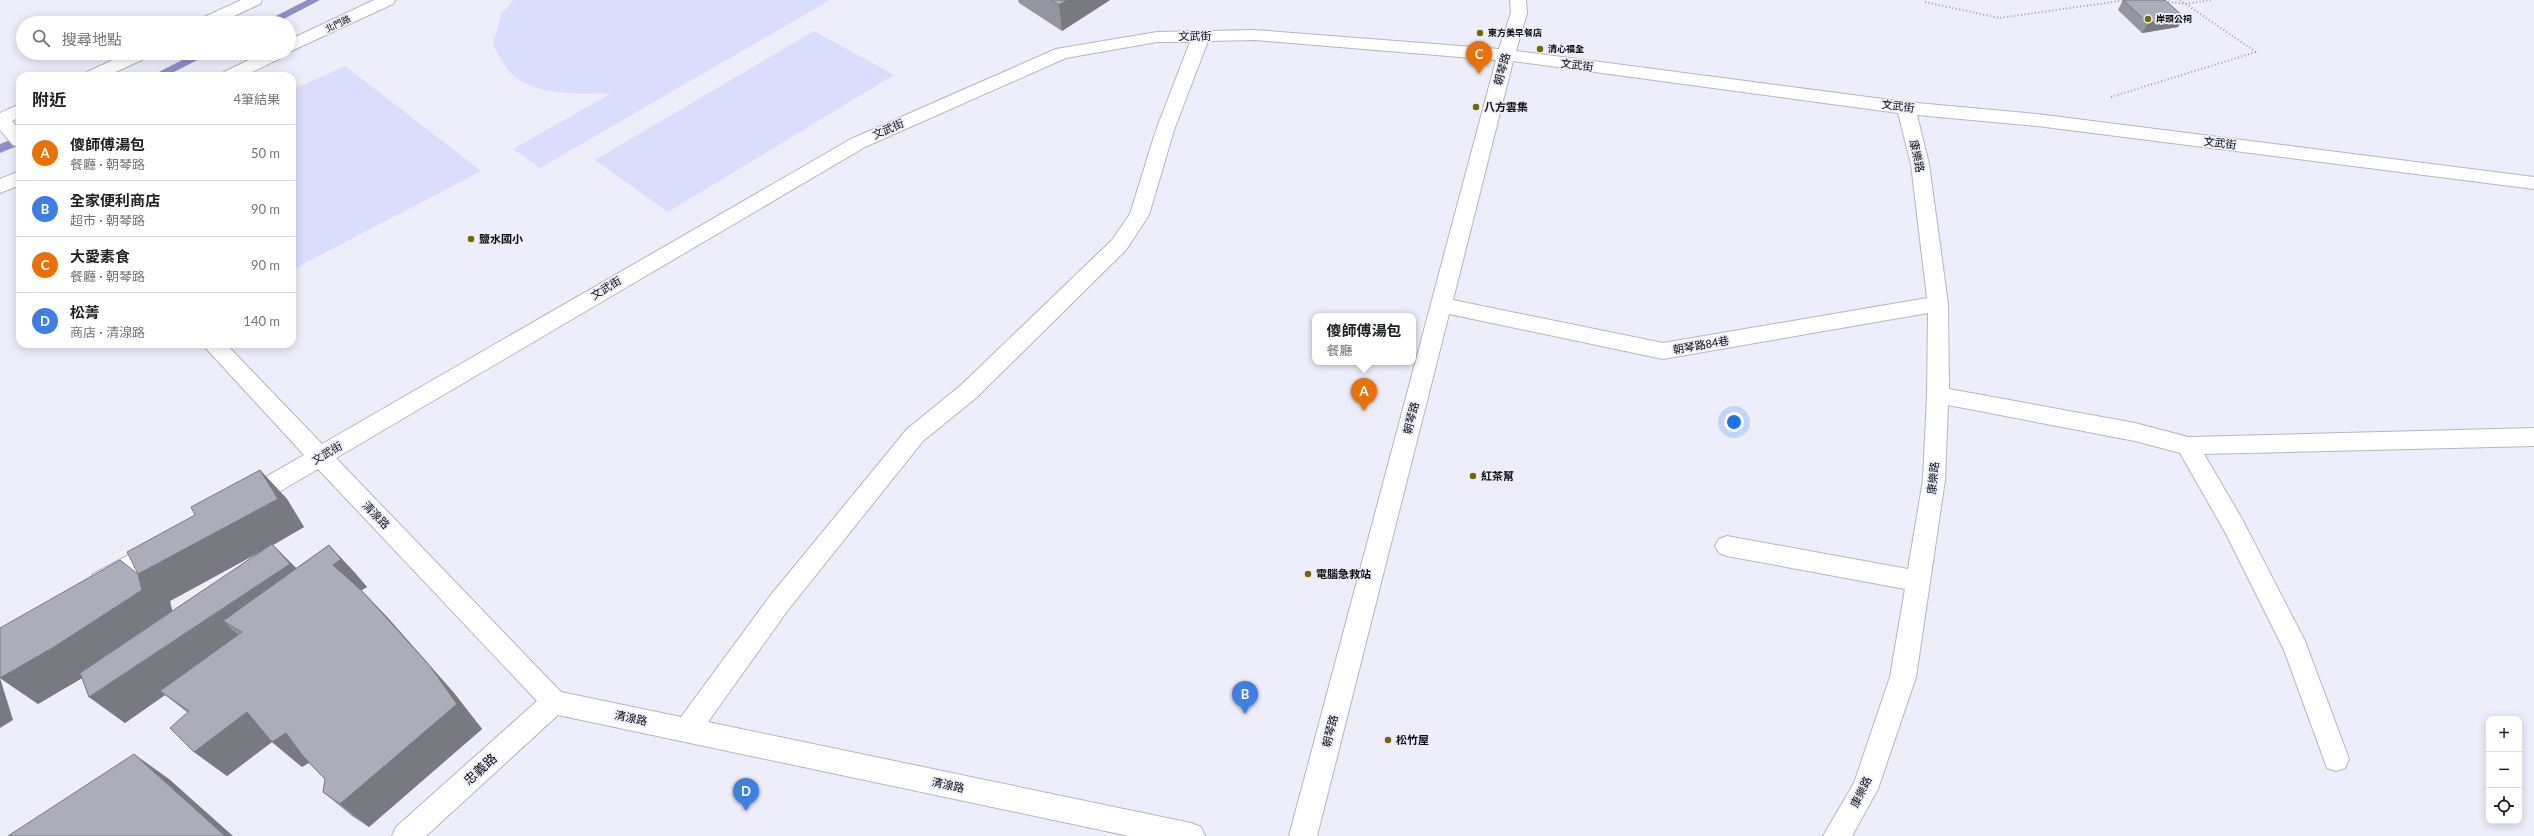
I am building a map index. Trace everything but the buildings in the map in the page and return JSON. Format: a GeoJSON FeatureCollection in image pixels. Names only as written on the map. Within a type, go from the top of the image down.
{"type":"FeatureCollection","features":[{"type":"Feature","properties":{"kind":"street"},"geometry":{"type":"LineString","coordinates":[[221,16],[254,0]]}},
{"type":"Feature","properties":{"kind":"street","name":"北門路"},"geometry":{"type":"LineString","coordinates":[[296,44],[387,0]]}},
{"type":"Feature","properties":{"kind":"street","name":"朝琴路"},"geometry":{"type":"LineString","coordinates":[[1303,836],[1506,55],[1519,13],[1518,0]]}},
{"type":"Feature","properties":{"kind":"street","name":"文武街"},"geometry":{"type":"LineString","coordinates":[[232,507],[858,143],[1062,53],[1157,37],[1255,35],[1506,55],[1906,108],[2038,120],[2534,183]]}},
{"type":"Feature","properties":{"kind":"street"},"geometry":{"type":"LineString","coordinates":[[687,730],[778,603],[916,435],[968,392],[1119,245],[1139,215],[1165,130],[1201,36]]}},
{"type":"Feature","properties":{"kind":"street"},"geometry":{"type":"LineString","coordinates":[[102,72],[127,60]]}},
{"type":"Feature","properties":{"kind":"street"},"geometry":{"type":"LineString","coordinates":[[238,72],[263,60]]}},
{"type":"Feature","properties":{"kind":"street","name":"康樂路"},"geometry":{"type":"LineString","coordinates":[[1838,836],[1865,789],[1903,677],[1934,480],[1938,395],[1938,304],[1920,164],[1906,108]]}},
{"type":"Feature","properties":{"kind":"street"},"geometry":{"type":"LineString","coordinates":[[6,125],[16,114]]}},
{"type":"Feature","properties":{"kind":"street"},"geometry":{"type":"LineString","coordinates":[[0,186],[16,179]]}},
{"type":"Feature","properties":{"kind":"street","name":"朝琴路84巷"},"geometry":{"type":"LineString","coordinates":[[1441,305],[1663,351],[1938,304]]}},
{"type":"Feature","properties":{"kind":"street","name":"清湶路"},"geometry":{"type":"LineString","coordinates":[[217,348],[554,702],[1191,836]]}},
{"type":"Feature","properties":{"kind":"street"},"geometry":{"type":"LineString","coordinates":[[1938,395],[2135,432],[2188,446],[2534,438]]}},
{"type":"Feature","properties":{"kind":"street"},"geometry":{"type":"LineString","coordinates":[[2188,446],[2234,526],[2296,649],[2336,759]]}},
{"type":"Feature","properties":{"kind":"street"},"geometry":{"type":"LineString","coordinates":[[89,589],[177,539]]}},
{"type":"Feature","properties":{"kind":"street"},"geometry":{"type":"LineString","coordinates":[[1727,546],[1917,581]]}},
{"type":"Feature","properties":{"kind":"street","name":"忠義路"},"geometry":{"type":"LineString","coordinates":[[406,836],[554,702]]}},
{"type":"Feature","properties":{"kind":"path"},"geometry":{"type":"LineString","coordinates":[[1925,2],[1999,18],[2127,0]]}},
{"type":"Feature","properties":{"kind":"path"},"geometry":{"type":"LineString","coordinates":[[2158,0],[2185,4],[2212,0]]}},
{"type":"Feature","properties":{"kind":"path"},"geometry":{"type":"LineString","coordinates":[[2105,99],[2256,52],[2180,0]]}},
{"type":"Feature","properties":{"kind":"shaded area"},"geometry":{"type":"Polygon","coordinates":[[[514,0],[830,0],[540,168],[513,149],[610,94],[548,91],[536,88],[514,76],[505,65],[493,45],[501,14],[514,0]]]}},
{"type":"Feature","properties":{"kind":"shaded area"},"geometry":{"type":"Polygon","coordinates":[[[814,31],[894,75],[668,212],[595,160],[814,31]]]}},
{"type":"Feature","properties":{"kind":"shaded area"},"geometry":{"type":"Polygon","coordinates":[[[345,66],[481,171],[296,268],[296,88],[345,66]]]}},
{"type":"Feature","properties":{"kind":"waterway"},"geometry":{"type":"LineString","coordinates":[[282,16],[315,0]]}},
{"type":"Feature","properties":{"kind":"waterway"},"geometry":{"type":"LineString","coordinates":[[165,72],[190,60]]}},
{"type":"Feature","properties":{"kind":"waterway"},"geometry":{"type":"LineString","coordinates":[[0,149],[16,142]]}},
{"type":"Feature","properties":{"kind":"place","name":"岸頭公祠"},"geometry":{"type":"Point","coordinates":[2148,19]}},
{"type":"Feature","properties":{"kind":"place","name":"東方美早餐店"},"geometry":{"type":"Point","coordinates":[1480,33]}},
{"type":"Feature","properties":{"kind":"place","name":"清心福全"},"geometry":{"type":"Point","coordinates":[1540,49]}},
{"type":"Feature","properties":{"kind":"place","name":"大愛素食"},"geometry":{"type":"Point","coordinates":[1479,74]}},
{"type":"Feature","properties":{"kind":"place","name":"八方雲集"},"geometry":{"type":"Point","coordinates":[1476,107]}},
{"type":"Feature","properties":{"kind":"place","name":"鹽水國小"},"geometry":{"type":"Point","coordinates":[471,239]}},
{"type":"Feature","properties":{"kind":"place","name":"傻師傅湯包"},"geometry":{"type":"Point","coordinates":[1364,411]}},
{"type":"Feature","properties":{"kind":"place","name":"紅茶幫"},"geometry":{"type":"Point","coordinates":[1473,476]}},
{"type":"Feature","properties":{"kind":"place","name":"電腦急救站"},"geometry":{"type":"Point","coordinates":[1308,574]}},
{"type":"Feature","properties":{"kind":"place","name":"全家便利商店"},"geometry":{"type":"Point","coordinates":[1245,714]}},
{"type":"Feature","properties":{"kind":"place","name":"松竹屋"},"geometry":{"type":"Point","coordinates":[1388,740]}},
{"type":"Feature","properties":{"kind":"place","name":"松菁"},"geometry":{"type":"Point","coordinates":[746,811]}}]}
